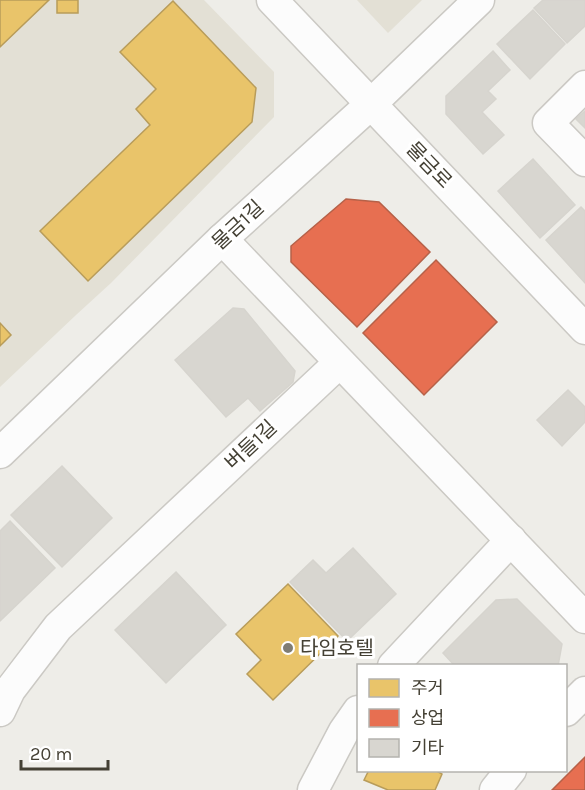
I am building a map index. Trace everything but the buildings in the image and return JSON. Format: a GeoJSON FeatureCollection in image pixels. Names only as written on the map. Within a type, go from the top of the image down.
{"type":"FeatureCollection","features":[{"type":"Feature","properties":{"kind":"street","name":"물금로"},"geometry":{"type":"LineString","coordinates":[[272,0],[585,329]]}},
{"type":"Feature","properties":{"kind":"street","name":"물금1길"},"geometry":{"type":"LineString","coordinates":[[0,453],[222,239],[371,104],[479,0]]}},
{"type":"Feature","properties":{"kind":"street"},"geometry":{"type":"LineString","coordinates":[[585,86],[548,123],[585,161]]}},
{"type":"Feature","properties":{"kind":"street"},"geometry":{"type":"LineString","coordinates":[[222,239],[585,618]]}},
{"type":"Feature","properties":{"kind":"street","name":"버들1길"},"geometry":{"type":"LineString","coordinates":[[0,711],[10,690],[58,627],[339,363]]}},
{"type":"Feature","properties":{"kind":"street"},"geometry":{"type":"LineString","coordinates":[[395,664],[511,540]]}},
{"type":"Feature","properties":{"kind":"street"},"geometry":{"type":"LineString","coordinates":[[567,710],[585,692]]}},
{"type":"Feature","properties":{"kind":"street"},"geometry":{"type":"LineString","coordinates":[[314,790],[344,731],[357,712]]}},
{"type":"Feature","properties":{"kind":"street"},"geometry":{"type":"LineString","coordinates":[[495,790],[510,772]]}},
{"type":"Feature","properties":{"kind":"shaded area"},"geometry":{"type":"Polygon","coordinates":[[[0,0],[204,0],[274,72],[274,117],[111,283],[0,387],[0,0]]]}},
{"type":"Feature","properties":{"kind":"shaded area"},"geometry":{"type":"Polygon","coordinates":[[[357,0],[422,0],[388,33],[357,0]]]}},
{"type":"Feature","properties":{"kind":"place","name":"타임호텔"},"geometry":{"type":"Point","coordinates":[288,648]}}]}
